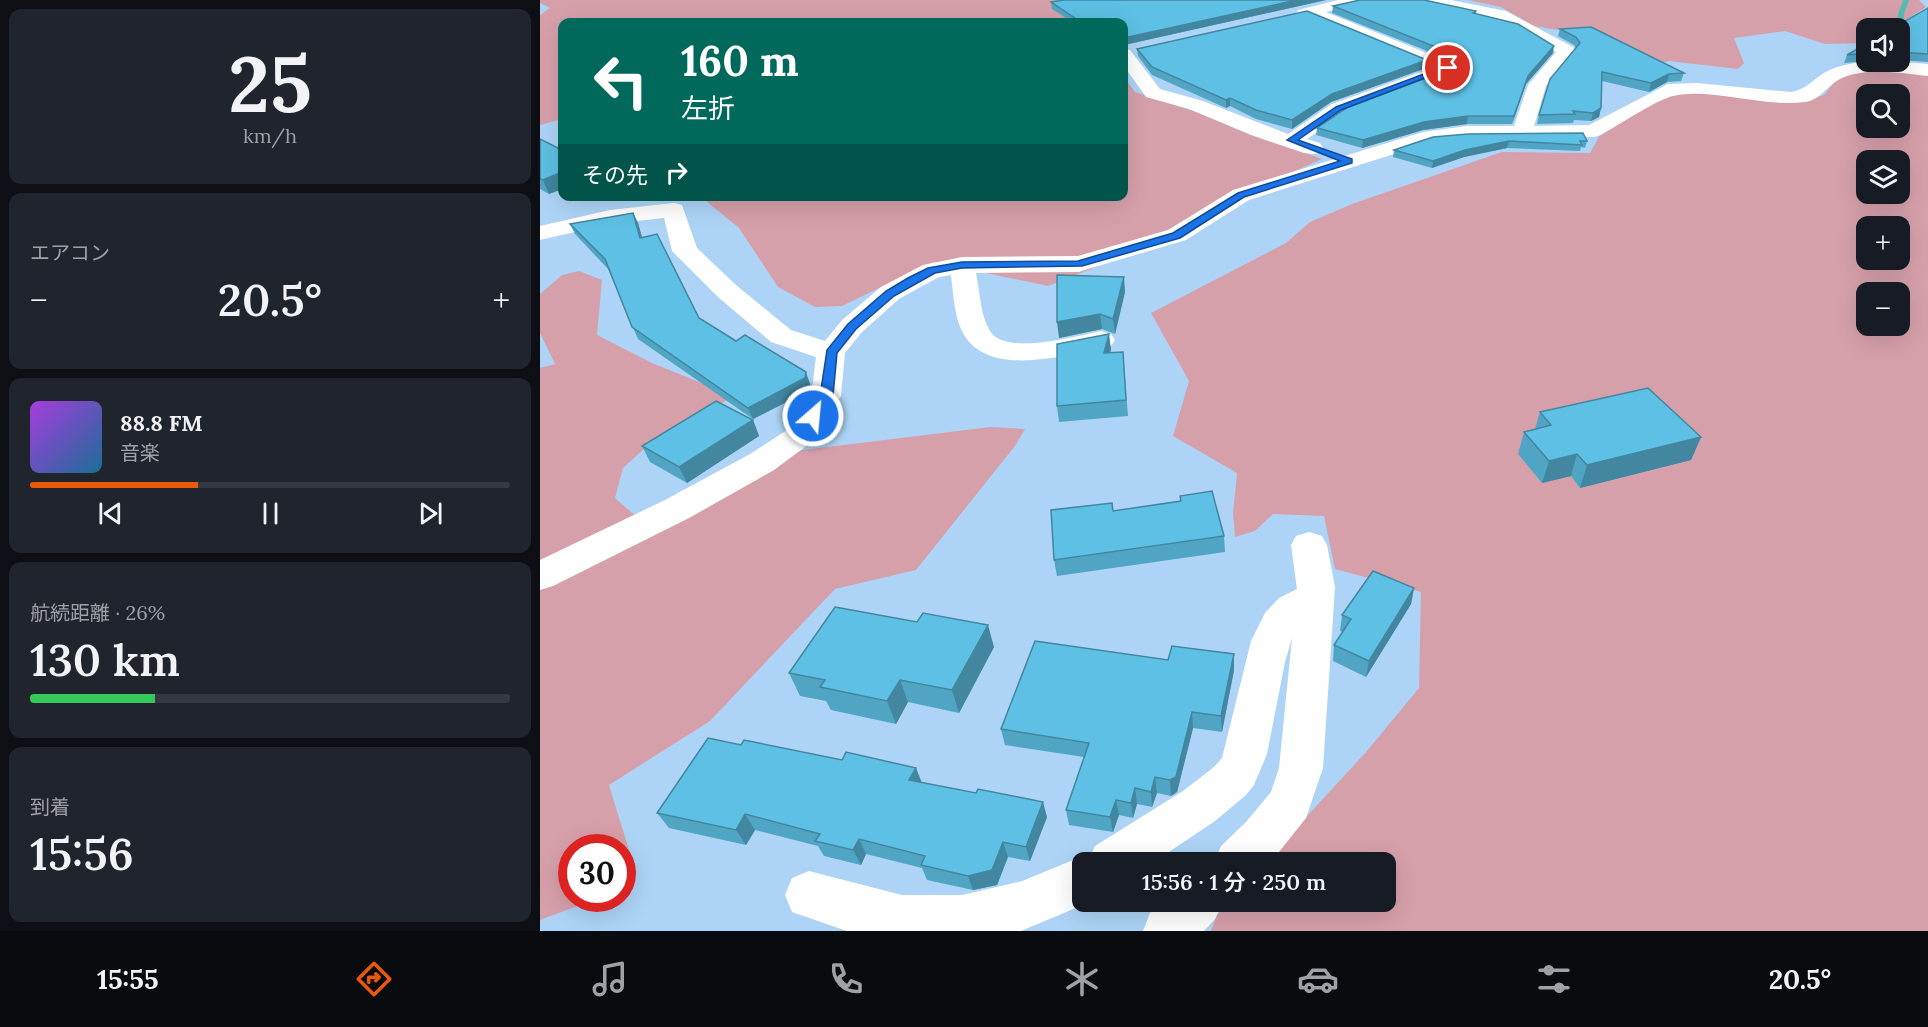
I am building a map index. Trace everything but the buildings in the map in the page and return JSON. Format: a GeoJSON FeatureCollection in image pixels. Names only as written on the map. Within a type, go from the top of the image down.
{"type":"FeatureCollection","features":[{"type":"Feature","properties":{"kind":"street"},"geometry":{"type":"LineString","coordinates":[[1287,17],[1358,0]]}},
{"type":"Feature","properties":{"kind":"street"},"geometry":{"type":"LineString","coordinates":[[1435,0],[1500,14],[1566,51],[1537,85],[1522,132]]}},
{"type":"Feature","properties":{"kind":"street"},"geometry":{"type":"LineString","coordinates":[[1292,140],[1339,108],[1448,68],[1311,12]]}},
{"type":"Feature","properties":{"kind":"street"},"geometry":{"type":"LineString","coordinates":[[1128,54],[1153,93],[1206,109],[1258,131],[1292,140],[1349,161]]}},
{"type":"Feature","properties":{"kind":"street"},"geometry":{"type":"LineString","coordinates":[[540,576],[677,509],[762,462],[798,437],[826,396],[831,352],[852,326],[890,293],[932,270],[962,265],[1078,264],[1177,236],[1241,195],[1430,136],[1467,132],[1564,133],[1594,130],[1668,90],[1680,88],[1790,98],[1807,96],[1833,75],[1843,71],[1886,66],[1928,70]]}},
{"type":"Feature","properties":{"kind":"street"},"geometry":{"type":"LineString","coordinates":[[540,232],[610,217],[674,210],[685,251],[727,291],[781,336],[831,352]]}},
{"type":"Feature","properties":{"kind":"street"},"geometry":{"type":"LineString","coordinates":[[962,265],[975,331],[983,343],[1000,351],[1029,352],[1102,340]]}},
{"type":"Feature","properties":{"kind":"street"},"geometry":{"type":"LineString","coordinates":[[1248,852],[1263,838],[1290,803],[1301,768],[1316,587],[1309,545]]}},
{"type":"Feature","properties":{"kind":"street"},"geometry":{"type":"LineString","coordinates":[[1127,852],[1211,797],[1238,772],[1246,749],[1274,630],[1289,611],[1314,598]]}},
{"type":"Feature","properties":{"kind":"street"},"geometry":{"type":"LineString","coordinates":[[809,895],[915,921],[987,918],[1035,903],[1072,885]]}},
{"type":"Feature","properties":{"kind":"street"},"geometry":{"type":"LineString","coordinates":[[1168,931],[1188,912]]}},
{"type":"Feature","properties":{"kind":"shaded area"},"geometry":{"type":"Polygon","coordinates":[[[540,0],[1171,0],[1127,18],[558,18],[558,120],[540,125],[540,15],[550,8],[540,3],[540,0]]]}},
{"type":"Feature","properties":{"kind":"shaded area"},"geometry":{"type":"Polygon","coordinates":[[[1468,0],[1919,0],[1926,7],[1909,18],[1856,18],[1856,43],[1825,44],[1785,31],[1734,38],[1744,63],[1738,69],[1669,61],[1646,67],[1586,32],[1534,26],[1501,7],[1468,0]]]}},
{"type":"Feature","properties":{"kind":"shaded area"},"geometry":{"type":"Polygon","coordinates":[[[1861,72],[1928,72],[1928,931],[1211,931],[1220,912],[1396,912],[1396,852],[1274,852],[1366,752],[1419,688],[1421,592],[1335,569],[1324,516],[1273,514],[1255,531],[1235,537],[1233,513],[1237,473],[1173,436],[1189,381],[1151,313],[1286,243],[1310,222],[1352,204],[1502,152],[1590,153],[1601,133],[1652,103],[1683,92],[1798,102],[1824,95],[1837,79],[1861,72]]]}},
{"type":"Feature","properties":{"kind":"shaded area"},"geometry":{"type":"Polygon","coordinates":[[[1128,82],[1135,92],[1221,120],[1322,159],[1241,195],[1177,235],[1048,286],[933,262],[842,306],[815,307],[778,287],[739,228],[706,201],[1128,201],[1128,82]]]}},
{"type":"Feature","properties":{"kind":"shaded area"},"geometry":{"type":"Polygon","coordinates":[[[579,271],[602,280],[597,335],[652,363],[734,396],[644,449],[623,468],[615,498],[655,533],[787,452],[990,427],[1025,429],[1015,446],[916,570],[835,589],[710,721],[609,785],[624,834],[558,834],[558,912],[561,912],[540,920],[540,368],[555,364],[540,333],[540,294],[562,275],[579,271]]]}},
{"type":"Feature","properties":{"kind":"waterway"},"geometry":{"type":"LineString","coordinates":[[1906,0],[1901,14],[1900,31],[1928,50]]}},
{"type":"Feature","properties":{"kind":"route"},"geometry":{"type":"LineString","coordinates":[[813,416],[826,396],[831,352],[852,326],[890,293],[912,280],[932,270],[962,265],[1078,264],[1177,236],[1241,195],[1349,161],[1292,140],[1339,108],[1448,68]]}}]}
